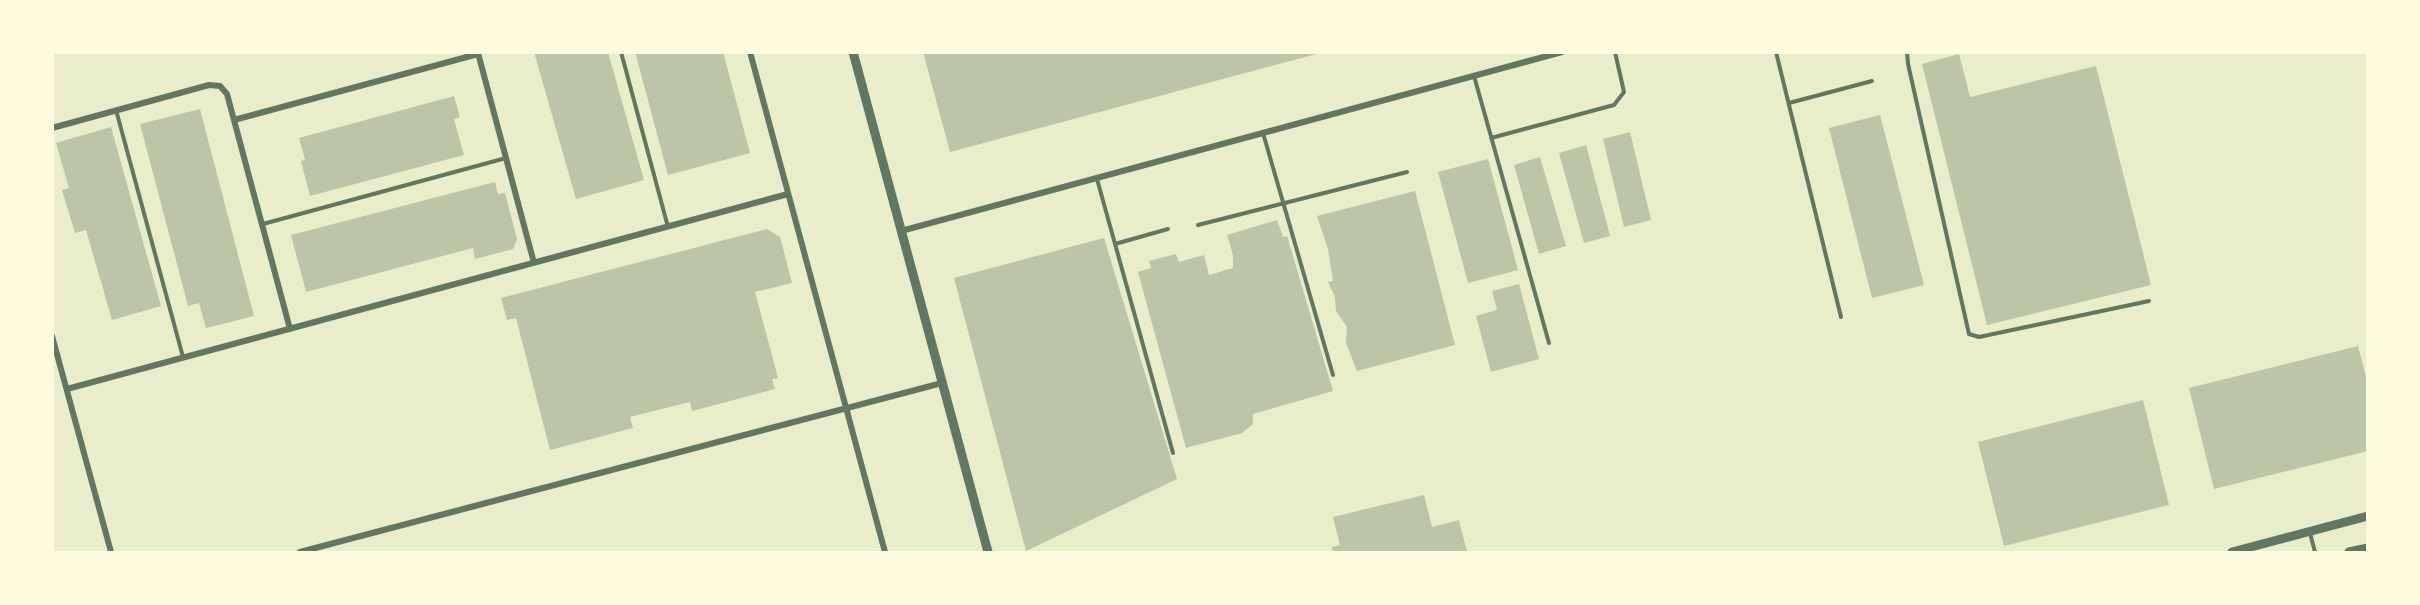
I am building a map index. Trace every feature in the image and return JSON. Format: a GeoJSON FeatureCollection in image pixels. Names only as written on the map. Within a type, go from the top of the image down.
{"type":"FeatureCollection","features":[{"type":"Feature","properties":{"kind":"street"},"geometry":{"type":"LineString","coordinates":[[750,52],[885,552]]}},
{"type":"Feature","properties":{"kind":"street"},"geometry":{"type":"LineString","coordinates":[[853,52],[988,552]]}},
{"type":"Feature","properties":{"kind":"street"},"geometry":{"type":"LineString","coordinates":[[901,231],[1562,52]]}},
{"type":"Feature","properties":{"kind":"street"},"geometry":{"type":"LineString","coordinates":[[234,120],[478,53],[534,263]]}},
{"type":"Feature","properties":{"kind":"street"},"geometry":{"type":"LineString","coordinates":[[52,128],[215,84],[224,90],[227,94],[290,329]]}},
{"type":"Feature","properties":{"kind":"street"},"geometry":{"type":"LineString","coordinates":[[67,389],[788,194]]}},
{"type":"Feature","properties":{"kind":"street"},"geometry":{"type":"LineString","coordinates":[[52,336],[111,552]]}},
{"type":"Feature","properties":{"kind":"street"},"geometry":{"type":"LineString","coordinates":[[300,552],[942,383]]}},
{"type":"Feature","properties":{"kind":"street"},"geometry":{"type":"LineString","coordinates":[[2232,552],[2367,516]]}},
{"type":"Feature","properties":{"kind":"street"},"geometry":{"type":"LineString","coordinates":[[2349,552],[2367,548]]}},
{"type":"Feature","properties":{"kind":"lane"},"geometry":{"type":"LineString","coordinates":[[621,52],[668,227]]}},
{"type":"Feature","properties":{"kind":"lane"},"geometry":{"type":"LineString","coordinates":[[1491,138],[1614,105],[1624,92],[1615,52]]}},
{"type":"Feature","properties":{"kind":"lane"},"geometry":{"type":"LineString","coordinates":[[1776,52],[1841,317]]}},
{"type":"Feature","properties":{"kind":"lane"},"geometry":{"type":"LineString","coordinates":[[1907,52],[1969,334],[1979,337],[2149,301]]}},
{"type":"Feature","properties":{"kind":"lane"},"geometry":{"type":"LineString","coordinates":[[1474,76],[1549,343]]}},
{"type":"Feature","properties":{"kind":"lane"},"geometry":{"type":"LineString","coordinates":[[1789,103],[1872,81]]}},
{"type":"Feature","properties":{"kind":"lane"},"geometry":{"type":"LineString","coordinates":[[116,110],[183,358]]}},
{"type":"Feature","properties":{"kind":"lane"},"geometry":{"type":"LineString","coordinates":[[1263,133],[1333,375]]}},
{"type":"Feature","properties":{"kind":"lane"},"geometry":{"type":"LineString","coordinates":[[262,225],[506,158]]}},
{"type":"Feature","properties":{"kind":"lane"},"geometry":{"type":"LineString","coordinates":[[1198,225],[1407,172]]}},
{"type":"Feature","properties":{"kind":"lane"},"geometry":{"type":"LineString","coordinates":[[1097,178],[1173,453]]}},
{"type":"Feature","properties":{"kind":"lane"},"geometry":{"type":"LineString","coordinates":[[1115,244],[1168,229]]}},
{"type":"Feature","properties":{"kind":"lane"},"geometry":{"type":"LineString","coordinates":[[2310,532],[2315,552]]}},
{"type":"Feature","properties":{"kind":"building"},"geometry":{"type":"Polygon","coordinates":[[[534,52],[608,52],[644,180],[576,199],[534,52]]]}},
{"type":"Feature","properties":{"kind":"building"},"geometry":{"type":"Polygon","coordinates":[[[635,52],[723,52],[750,153],[668,175],[635,52]]]}},
{"type":"Feature","properties":{"kind":"building"},"geometry":{"type":"Polygon","coordinates":[[[923,52],[1320,52],[1320,53],[950,152],[923,52]]]}},
{"type":"Feature","properties":{"kind":"building"},"geometry":{"type":"Polygon","coordinates":[[[1959,54],[1970,97],[2096,66],[2151,285],[1987,325],[1922,64],[1959,54]]]}},
{"type":"Feature","properties":{"kind":"building"},"geometry":{"type":"Polygon","coordinates":[[[454,96],[460,117],[454,119],[464,155],[310,196],[301,161],[305,160],[299,138],[454,96]]]}},
{"type":"Feature","properties":{"kind":"building"},"geometry":{"type":"Polygon","coordinates":[[[200,109],[254,316],[206,328],[199,303],[188,306],[140,124],[200,109]]]}},
{"type":"Feature","properties":{"kind":"building"},"geometry":{"type":"Polygon","coordinates":[[[1880,115],[1924,285],[1872,298],[1829,128],[1880,115]]]}},
{"type":"Feature","properties":{"kind":"building"},"geometry":{"type":"Polygon","coordinates":[[[111,127],[161,306],[112,320],[86,230],[75,233],[62,190],[69,188],[56,143],[111,127]]]}},
{"type":"Feature","properties":{"kind":"building"},"geometry":{"type":"Polygon","coordinates":[[[1630,132],[1651,220],[1624,227],[1603,139],[1630,132]]]}},
{"type":"Feature","properties":{"kind":"building"},"geometry":{"type":"Polygon","coordinates":[[[1586,145],[1610,236],[1584,243],[1559,153],[1586,145]]]}},
{"type":"Feature","properties":{"kind":"building"},"geometry":{"type":"Polygon","coordinates":[[[1540,157],[1566,246],[1539,254],[1514,165],[1540,157]]]}},
{"type":"Feature","properties":{"kind":"building"},"geometry":{"type":"Polygon","coordinates":[[[1488,159],[1518,270],[1468,283],[1438,172],[1488,159]]]}},
{"type":"Feature","properties":{"kind":"building"},"geometry":{"type":"Polygon","coordinates":[[[495,182],[498,194],[505,193],[517,239],[513,249],[475,259],[473,248],[306,292],[291,235],[495,182]]]}},
{"type":"Feature","properties":{"kind":"building"},"geometry":{"type":"Polygon","coordinates":[[[1415,191],[1455,345],[1357,371],[1346,343],[1347,327],[1336,311],[1335,297],[1328,282],[1333,281],[1328,249],[1317,216],[1415,191]]]}},
{"type":"Feature","properties":{"kind":"building"},"geometry":{"type":"Polygon","coordinates":[[[1277,220],[1283,237],[1287,236],[1333,391],[1253,414],[1253,424],[1242,433],[1186,448],[1138,272],[1151,268],[1149,261],[1176,254],[1179,262],[1204,255],[1209,275],[1233,268],[1233,255],[1227,235],[1277,220]]]}},
{"type":"Feature","properties":{"kind":"building"},"geometry":{"type":"Polygon","coordinates":[[[767,229],[780,237],[792,283],[755,292],[778,378],[772,379],[775,389],[692,411],[690,402],[630,417],[633,428],[550,450],[516,318],[507,320],[501,298],[767,229]]]}},
{"type":"Feature","properties":{"kind":"building"},"geometry":{"type":"Polygon","coordinates":[[[1104,238],[1177,479],[1026,551],[954,278],[1104,238]]]}},
{"type":"Feature","properties":{"kind":"building"},"geometry":{"type":"Polygon","coordinates":[[[1519,284],[1539,359],[1491,372],[1476,316],[1497,310],[1492,291],[1519,284]]]}},
{"type":"Feature","properties":{"kind":"building"},"geometry":{"type":"Polygon","coordinates":[[[2358,346],[2368,385],[2368,451],[2214,489],[2189,388],[2358,346]]]}},
{"type":"Feature","properties":{"kind":"building"},"geometry":{"type":"Polygon","coordinates":[[[2143,400],[2169,505],[2004,546],[1978,442],[2143,400]]]}},
{"type":"Feature","properties":{"kind":"building"},"geometry":{"type":"Polygon","coordinates":[[[1424,495],[1432,527],[1459,520],[1467,552],[1333,552],[1332,547],[1340,545],[1333,517],[1424,495]]]}}]}
